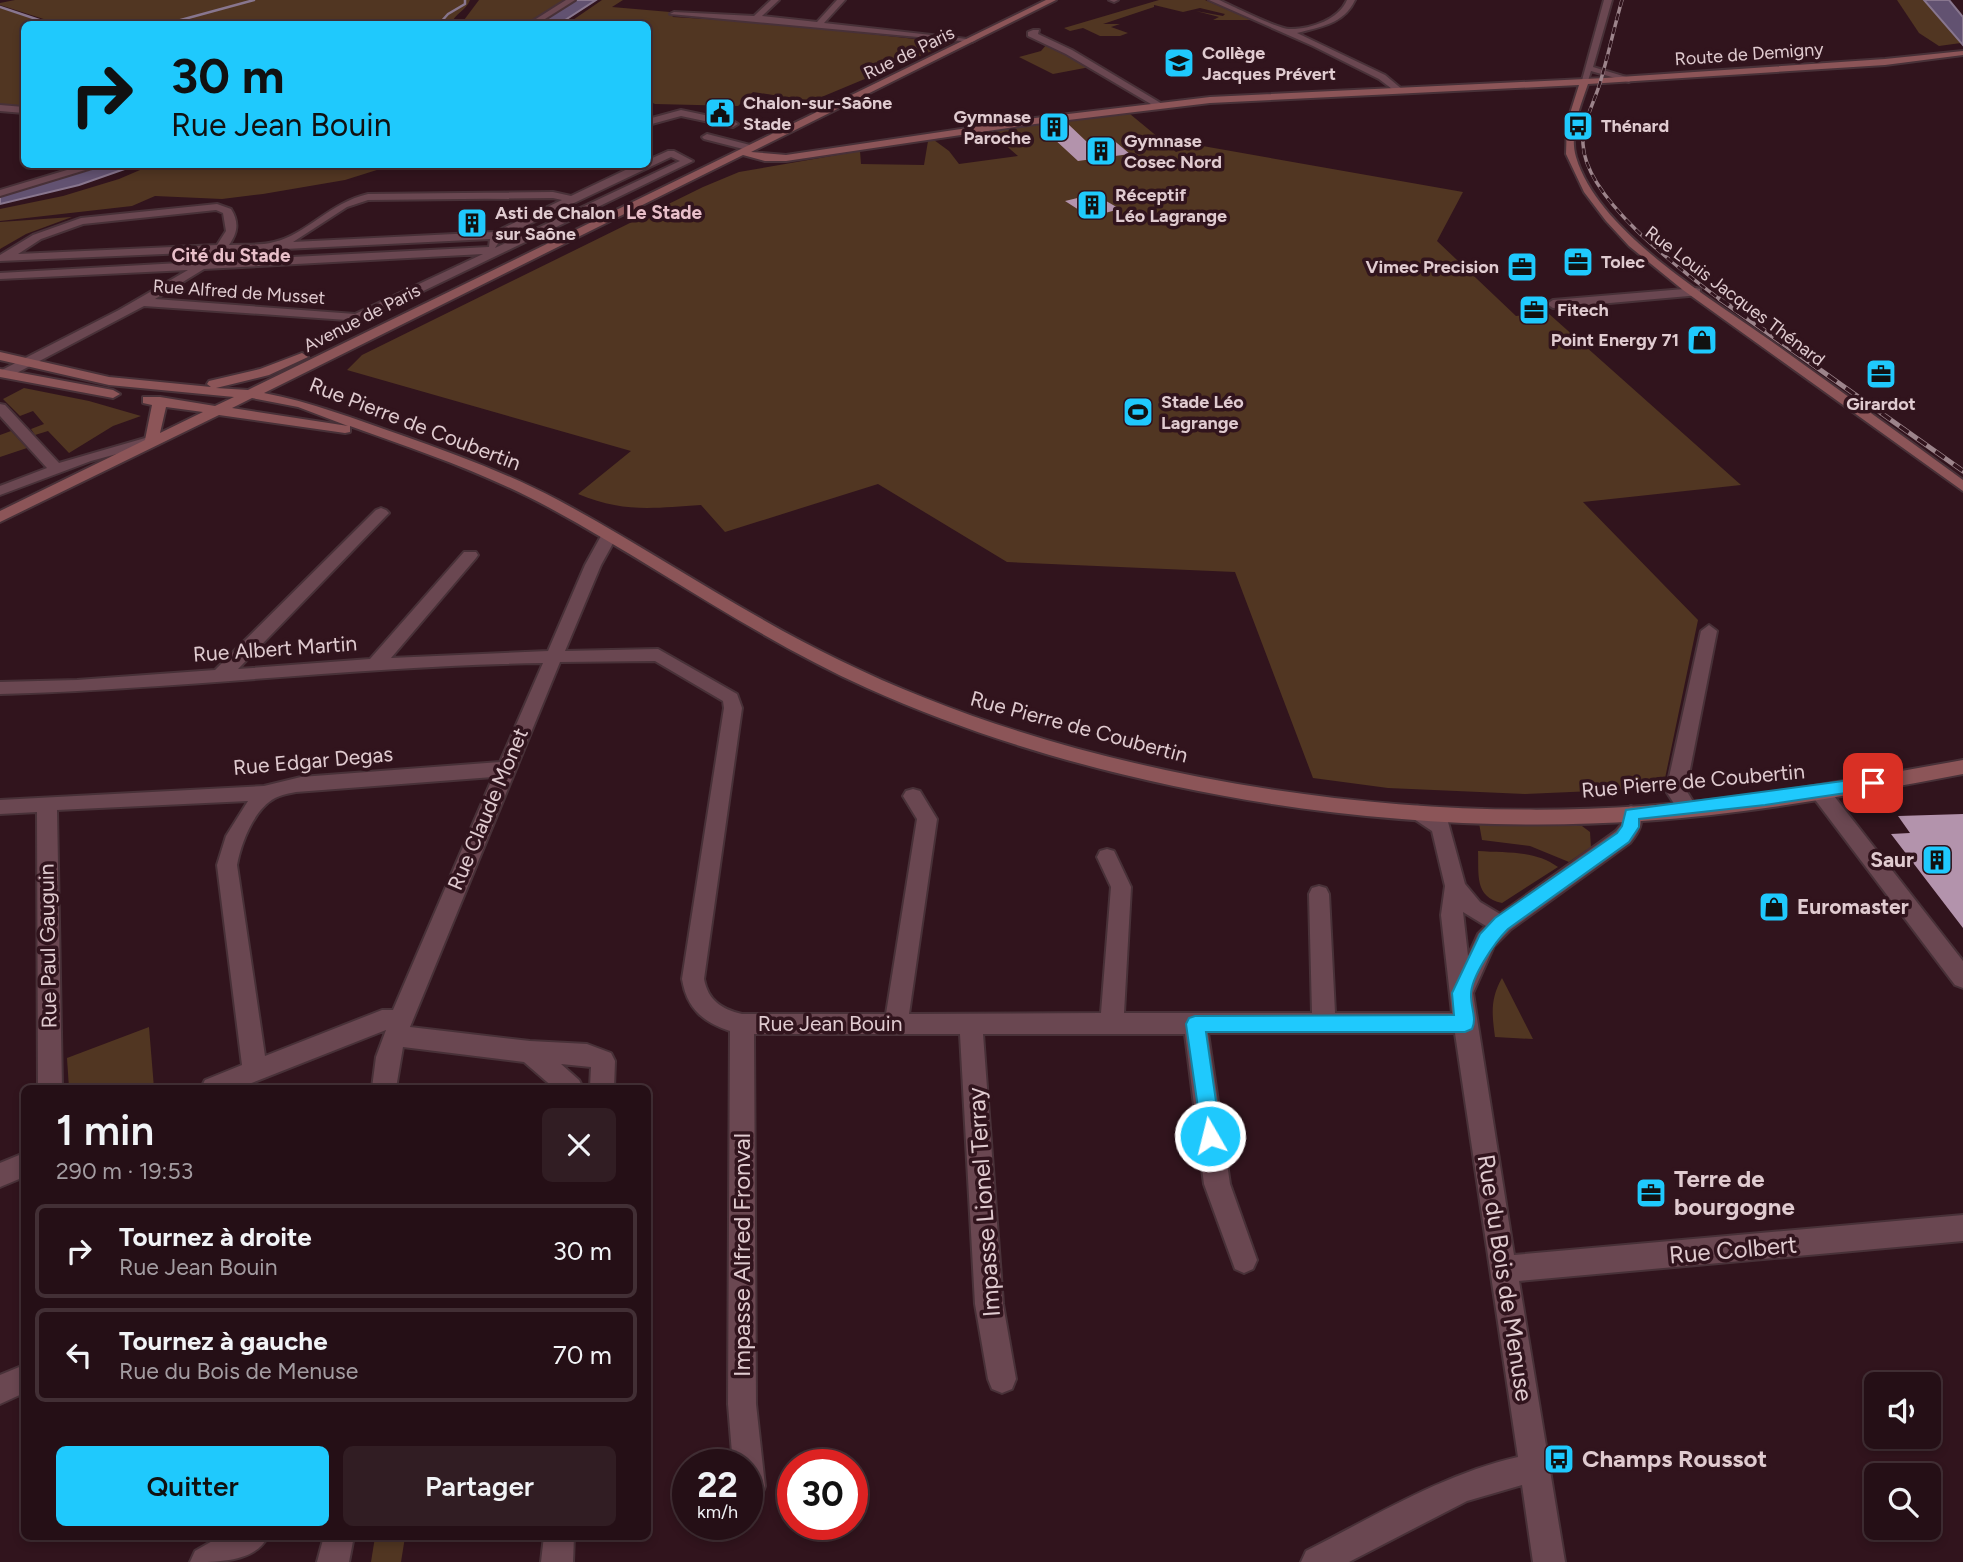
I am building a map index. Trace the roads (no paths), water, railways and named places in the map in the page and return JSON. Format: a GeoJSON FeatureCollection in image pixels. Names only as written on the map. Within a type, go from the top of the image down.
{"type":"FeatureCollection","features":[{"type":"Feature","properties":{"kind":"main road","name":"Rue de Paris"},"geometry":{"type":"LineString","coordinates":[[746,150],[1052,0]]}},
{"type":"Feature","properties":{"kind":"main road","name":"Route de Demigny"},"geometry":{"type":"LineString","coordinates":[[746,150],[765,158],[786,158],[1159,105],[1238,98],[1584,82],[1961,54]]}},
{"type":"Feature","properties":{"kind":"main road","name":"Rue Louis Jacques Thénard"},"geometry":{"type":"LineString","coordinates":[[1584,82],[1571,126],[1573,162],[1589,191],[1610,219],[1646,254],[1963,488]]}},
{"type":"Feature","properties":{"kind":"main road","name":"Route de Demigny"},"geometry":{"type":"LineString","coordinates":[[1542,84],[1580,96]]}},
{"type":"Feature","properties":{"kind":"main road","name":"Avenue de Paris"},"geometry":{"type":"LineString","coordinates":[[0,517],[746,150]]}},
{"type":"Feature","properties":{"kind":"main road"},"geometry":{"type":"LineString","coordinates":[[178,388],[228,382],[264,372],[456,293]]}},
{"type":"Feature","properties":{"kind":"main road"},"geometry":{"type":"LineString","coordinates":[[0,356],[109,381],[242,398]]}},
{"type":"Feature","properties":{"kind":"main road"},"geometry":{"type":"LineString","coordinates":[[301,404],[301,379],[306,368]]}},
{"type":"Feature","properties":{"kind":"main road"},"geometry":{"type":"LineString","coordinates":[[2,374],[377,434]]}},
{"type":"Feature","properties":{"kind":"main road"},"geometry":{"type":"LineString","coordinates":[[154,400],[242,398]]}},
{"type":"Feature","properties":{"kind":"main road","name":"Rue Pierre de Coubertin"},"geometry":{"type":"LineString","coordinates":[[242,398],[301,404],[377,434],[474,466],[552,503],[819,657],[876,685],[958,718],[1073,753],[1193,782],[1313,801],[1418,812],[1593,816],[1820,792],[1963,767]]}},
{"type":"Feature","properties":{"kind":"main road"},"geometry":{"type":"LineString","coordinates":[[152,440],[154,400]]}},
{"type":"Feature","properties":{"kind":"street"},"geometry":{"type":"LineString","coordinates":[[537,21],[570,0]]}},
{"type":"Feature","properties":{"kind":"street"},"geometry":{"type":"LineString","coordinates":[[756,18],[775,0]]}},
{"type":"Feature","properties":{"kind":"street"},"geometry":{"type":"LineString","coordinates":[[819,24],[841,0]]}},
{"type":"Feature","properties":{"kind":"street"},"geometry":{"type":"LineString","coordinates":[[1213,0],[1290,32],[1382,77],[1399,90]]}},
{"type":"Feature","properties":{"kind":"street"},"geometry":{"type":"LineString","coordinates":[[1290,32],[1336,20],[1346,13],[1351,0]]}},
{"type":"Feature","properties":{"kind":"street"},"geometry":{"type":"LineString","coordinates":[[1584,82],[1608,0]]}},
{"type":"Feature","properties":{"kind":"street"},"geometry":{"type":"LineString","coordinates":[[674,14],[756,18],[972,40]]}},
{"type":"Feature","properties":{"kind":"street"},"geometry":{"type":"LineString","coordinates":[[1035,32],[1031,34],[1087,62],[1159,105]]}},
{"type":"Feature","properties":{"kind":"street"},"geometry":{"type":"LineString","coordinates":[[1588,68],[1629,79]]}},
{"type":"Feature","properties":{"kind":"street"},"geometry":{"type":"LineString","coordinates":[[0,108],[21,110]]}},
{"type":"Feature","properties":{"kind":"street"},"geometry":{"type":"LineString","coordinates":[[651,121],[681,113],[733,124]]}},
{"type":"Feature","properties":{"kind":"street"},"geometry":{"type":"LineString","coordinates":[[703,139],[746,150]]}},
{"type":"Feature","properties":{"kind":"street","name":"Rue Alfred de Musset"},"geometry":{"type":"LineString","coordinates":[[141,302],[357,318],[688,161],[671,153],[651,162]]}},
{"type":"Feature","properties":{"kind":"street"},"geometry":{"type":"LineString","coordinates":[[0,193],[86,168]]}},
{"type":"Feature","properties":{"kind":"street","name":"Rue Alfred de Musset"},"geometry":{"type":"LineString","coordinates":[[497,235],[638,168]]}},
{"type":"Feature","properties":{"kind":"street"},"geometry":{"type":"LineString","coordinates":[[275,246],[289,241],[360,198],[553,195],[571,199]]}},
{"type":"Feature","properties":{"kind":"street"},"geometry":{"type":"LineString","coordinates":[[2,259],[37,237],[70,223],[206,208],[223,208],[232,217],[230,234],[219,250],[199,266],[100,326],[2,374]]}},
{"type":"Feature","properties":{"kind":"street"},"geometry":{"type":"LineString","coordinates":[[0,276],[490,253],[497,235],[2,259]]}},
{"type":"Feature","properties":{"kind":"street"},"geometry":{"type":"LineString","coordinates":[[1553,304],[1696,292]]}},
{"type":"Feature","properties":{"kind":"street"},"geometry":{"type":"LineString","coordinates":[[0,408],[57,470]]}},
{"type":"Feature","properties":{"kind":"street"},"geometry":{"type":"LineString","coordinates":[[0,491],[94,455],[152,440]]}},
{"type":"Feature","properties":{"kind":"street"},"geometry":{"type":"LineString","coordinates":[[220,676],[381,513]]}},
{"type":"Feature","properties":{"kind":"street","name":"Rue Claude Monet"},"geometry":{"type":"LineString","coordinates":[[384,1085],[388,1057],[398,1028],[553,657],[593,565],[609,536]]}},
{"type":"Feature","properties":{"kind":"street"},"geometry":{"type":"LineString","coordinates":[[374,665],[470,555]]}},
{"type":"Feature","properties":{"kind":"street"},"geometry":{"type":"LineString","coordinates":[[1687,808],[1676,791],[1709,631]]}},
{"type":"Feature","properties":{"kind":"street","name":"Rue Jean Bouin"},"geometry":{"type":"LineString","coordinates":[[553,657],[658,655],[731,698],[733,708],[692,979],[694,994],[701,1004],[725,1021],[742,1024],[1465,1023]]}},
{"type":"Feature","properties":{"kind":"street","name":"Rue Albert Martin"},"geometry":{"type":"LineString","coordinates":[[0,688],[77,686],[474,658],[553,657]]}},
{"type":"Feature","properties":{"kind":"street","name":"Rue Edgar Degas"},"geometry":{"type":"LineString","coordinates":[[0,807],[227,792],[267,793],[282,786],[300,784],[505,769]]}},
{"type":"Feature","properties":{"kind":"street"},"geometry":{"type":"LineString","coordinates":[[1820,792],[1963,978]]}},
{"type":"Feature","properties":{"kind":"street"},"geometry":{"type":"LineString","coordinates":[[255,1071],[227,864],[229,852],[255,804],[267,793]]}},
{"type":"Feature","properties":{"kind":"street"},"geometry":{"type":"LineString","coordinates":[[896,1024],[927,819],[914,796]]}},
{"type":"Feature","properties":{"kind":"street","name":"Rue Paul Gauguin"},"geometry":{"type":"LineString","coordinates":[[47,803],[50,1085]]}},
{"type":"Feature","properties":{"kind":"street"},"geometry":{"type":"LineString","coordinates":[[1418,812],[1441,827],[1472,813]]}},
{"type":"Feature","properties":{"kind":"street"},"geometry":{"type":"LineString","coordinates":[[1461,993],[1486,940],[1502,924],[1623,837],[1631,827],[1631,814]]}},
{"type":"Feature","properties":{"kind":"street","name":"Rue du Bois de Menuse"},"geometry":{"type":"LineString","coordinates":[[1441,827],[1455,887],[1452,915],[1465,1023],[1549,1562]]}},
{"type":"Feature","properties":{"kind":"street"},"geometry":{"type":"LineString","coordinates":[[1107,857],[1121,887],[1112,1024]]}},
{"type":"Feature","properties":{"kind":"street","name":"Rue du Bois de Menuse"},"geometry":{"type":"LineString","coordinates":[[1455,887],[1470,908],[1502,924]]}},
{"type":"Feature","properties":{"kind":"street"},"geometry":{"type":"LineString","coordinates":[[1319,894],[1324,1024]]}},
{"type":"Feature","properties":{"kind":"street"},"geometry":{"type":"LineString","coordinates":[[220,1085],[382,1020],[398,1028],[530,1052],[587,1055],[603,1061],[602,1085]]}},
{"type":"Feature","properties":{"kind":"street","name":"Impasse Alfred Fronval"},"geometry":{"type":"LineString","coordinates":[[742,1024],[742,1404],[746,1449]]}},
{"type":"Feature","properties":{"kind":"street","name":"Impasse Lionel Terray"},"geometry":{"type":"LineString","coordinates":[[971,1024],[989,1304],[1002,1380]]}},
{"type":"Feature","properties":{"kind":"street"},"geometry":{"type":"LineString","coordinates":[[1195,1024],[1217,1184],[1244,1260]]}},
{"type":"Feature","properties":{"kind":"street"},"geometry":{"type":"LineString","coordinates":[[530,1052],[568,1085]]}},
{"type":"Feature","properties":{"kind":"street"},"geometry":{"type":"LineString","coordinates":[[0,1175],[21,1166]]}},
{"type":"Feature","properties":{"kind":"street","name":"Rue Colbert"},"geometry":{"type":"LineString","coordinates":[[1503,1269],[1963,1228]]}},
{"type":"Feature","properties":{"kind":"street"},"geometry":{"type":"LineString","coordinates":[[0,1390],[21,1380]]}},
{"type":"Feature","properties":{"kind":"street"},"geometry":{"type":"LineString","coordinates":[[1317,1562],[1458,1490],[1486,1479],[1533,1468]]}},
{"type":"Feature","properties":{"kind":"street"},"geometry":{"type":"LineString","coordinates":[[206,1562],[246,1540]]}},
{"type":"Feature","properties":{"kind":"street"},"geometry":{"type":"LineString","coordinates":[[333,1562],[338,1540]]}},
{"type":"Feature","properties":{"kind":"street"},"geometry":{"type":"LineString","coordinates":[[557,1562],[559,1540]]}},
{"type":"Feature","properties":{"kind":"waterway"},"geometry":{"type":"LineString","coordinates":[[177,21],[254,0]]}},
{"type":"Feature","properties":{"kind":"waterway"},"geometry":{"type":"LineString","coordinates":[[442,21],[465,4],[465,0]]}},
{"type":"Feature","properties":{"kind":"waterway"},"geometry":{"type":"LineString","coordinates":[[0,7],[42,21]]}},
{"type":"Feature","properties":{"kind":"railway"},"geometry":{"type":"LineString","coordinates":[[1622,0],[1600,83],[1584,128],[1583,144],[1588,165],[1617,210],[1638,232],[1722,301]]}},
{"type":"Feature","properties":{"kind":"railway"},"geometry":{"type":"LineString","coordinates":[[1720,299],[1963,471]]}},
{"type":"Feature","properties":{"kind":"place","name":"Collège Jacques Prévert"},"geometry":{"type":"Point","coordinates":[1179,63]}},
{"type":"Feature","properties":{"kind":"place","name":"Chalon-sur-Saône Stade"},"geometry":{"type":"Point","coordinates":[720,113]}},
{"type":"Feature","properties":{"kind":"place","name":"Thénard"},"geometry":{"type":"Point","coordinates":[1578,126]}},
{"type":"Feature","properties":{"kind":"place","name":"Gymnase Paroche"},"geometry":{"type":"Point","coordinates":[1054,127]}},
{"type":"Feature","properties":{"kind":"place","name":"Gymnase Cosec Nord"},"geometry":{"type":"Point","coordinates":[1101,151]}},
{"type":"Feature","properties":{"kind":"place","name":"Réceptif Léo Lagrange"},"geometry":{"type":"Point","coordinates":[1092,205]}},
{"type":"Feature","properties":{"kind":"place","name":"Asti de Chalon sur Saône"},"geometry":{"type":"Point","coordinates":[472,223]}},
{"type":"Feature","properties":{"kind":"place","name":"Tolec"},"geometry":{"type":"Point","coordinates":[1578,262]}},
{"type":"Feature","properties":{"kind":"place","name":"Vimec Precision"},"geometry":{"type":"Point","coordinates":[1522,267]}},
{"type":"Feature","properties":{"kind":"place","name":"Fitech"},"geometry":{"type":"Point","coordinates":[1534,310]}},
{"type":"Feature","properties":{"kind":"place","name":"Point Energy 71"},"geometry":{"type":"Point","coordinates":[1702,340]}},
{"type":"Feature","properties":{"kind":"place","name":"Girardot"},"geometry":{"type":"Point","coordinates":[1881,374]}},
{"type":"Feature","properties":{"kind":"place","name":"Stade Léo Lagrange"},"geometry":{"type":"Point","coordinates":[1138,412]}},
{"type":"Feature","properties":{"kind":"place","name":"Saur"},"geometry":{"type":"Point","coordinates":[1937,860]}},
{"type":"Feature","properties":{"kind":"place","name":"Euromaster"},"geometry":{"type":"Point","coordinates":[1774,907]}},
{"type":"Feature","properties":{"kind":"place","name":"Terre de bourgogne"},"geometry":{"type":"Point","coordinates":[1651,1193]}},
{"type":"Feature","properties":{"kind":"place","name":"Champs Roussot"},"geometry":{"type":"Point","coordinates":[1559,1459]}},
{"type":"Feature","properties":{"kind":"district","name":"Le Stade"},"geometry":{"type":"Point","coordinates":[664,212]}},
{"type":"Feature","properties":{"kind":"district","name":"Cité du Stade"},"geometry":{"type":"Point","coordinates":[231,255]}}]}
